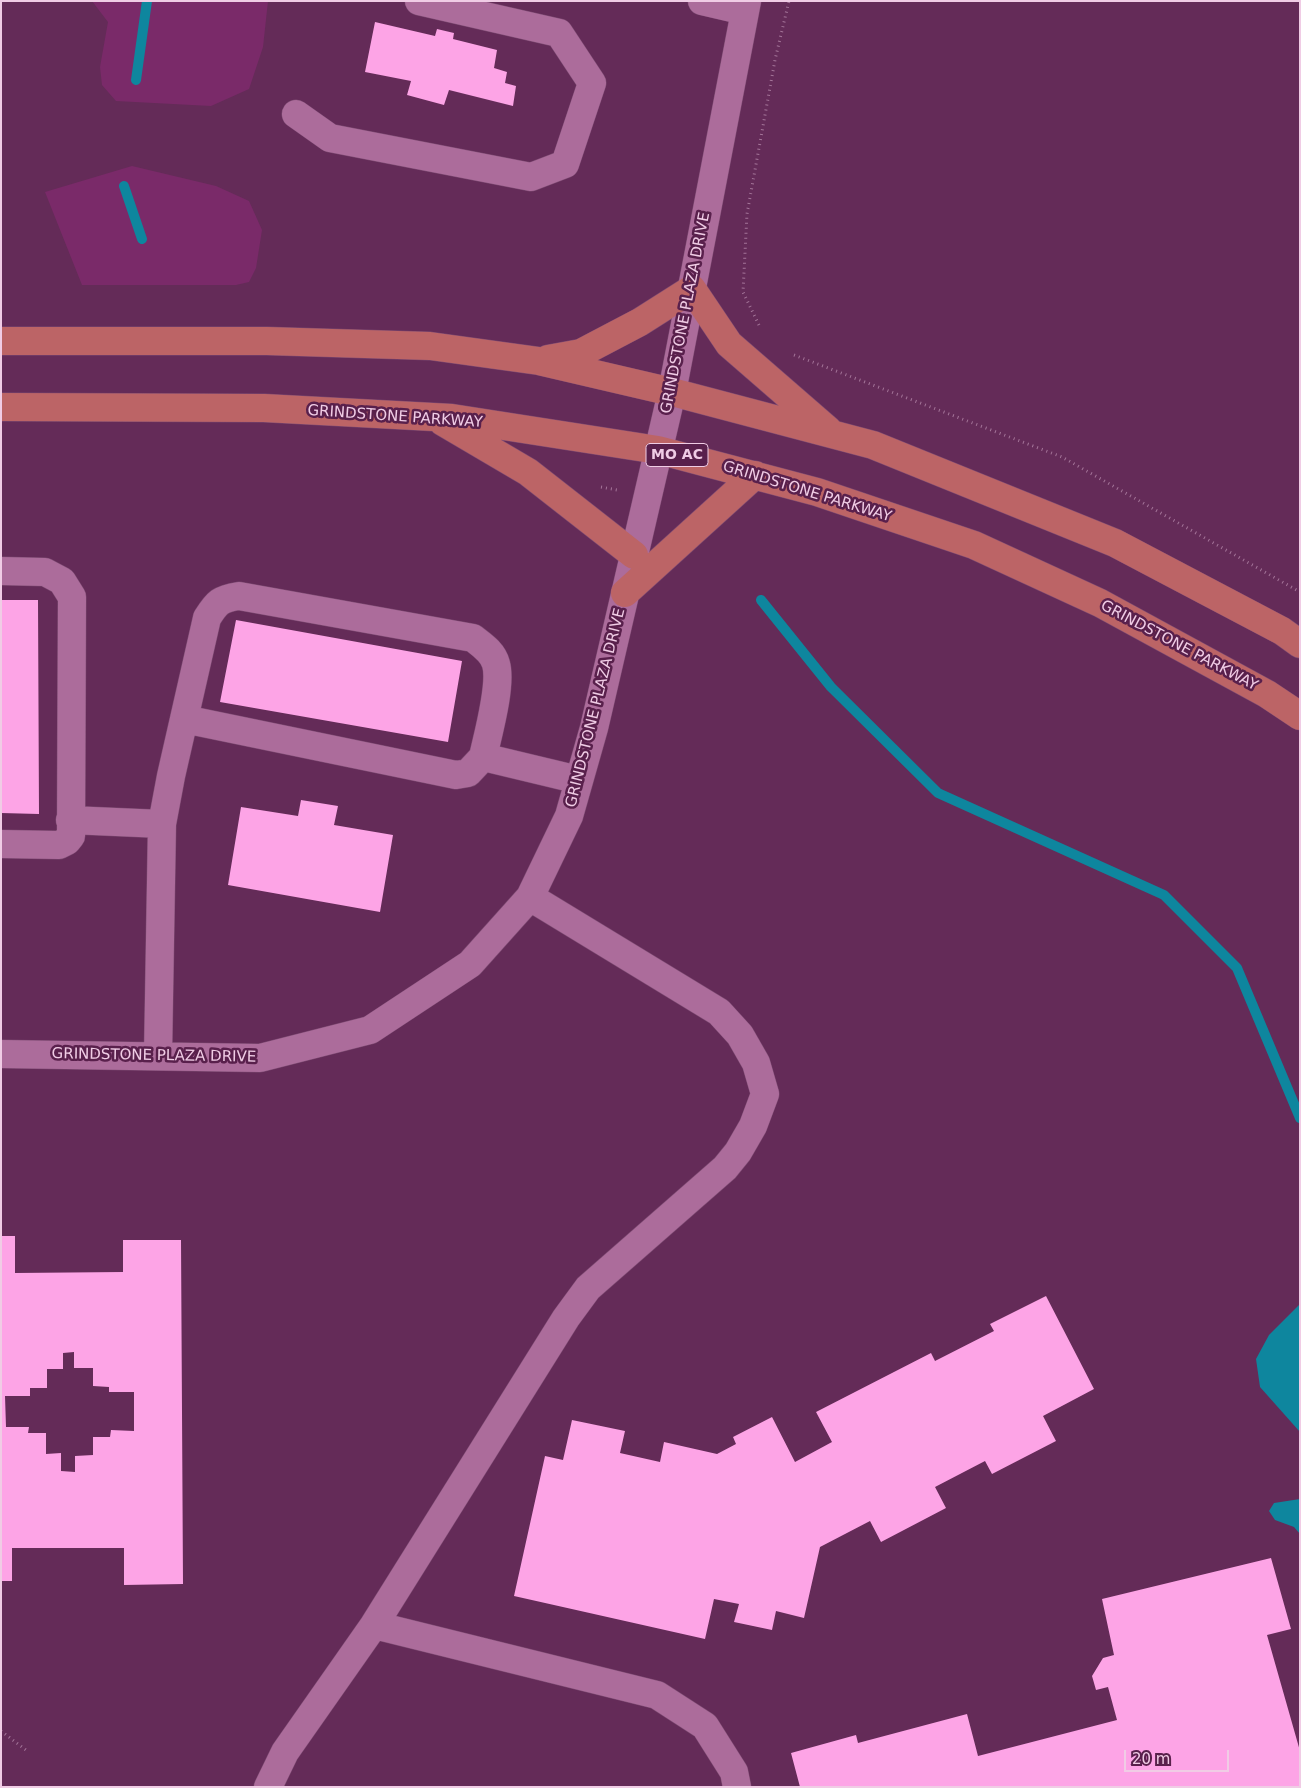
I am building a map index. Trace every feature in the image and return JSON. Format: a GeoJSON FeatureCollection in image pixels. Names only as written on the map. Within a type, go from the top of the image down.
{"type":"FeatureCollection","features":[{"type":"Feature","properties":{"kind":"main road"},"geometry":{"type":"LineString","coordinates":[[539,361],[582,353],[640,322],[692,289],[729,344],[833,434]]}},
{"type":"Feature","properties":{"kind":"main road"},"geometry":{"type":"LineString","coordinates":[[1,341],[267,342],[420,346],[539,361],[672,392],[873,445],[1115,543],[1282,631],[1300,644]]}},
{"type":"Feature","properties":{"kind":"main road","name":"GRINDSTONE PARKWAY"},"geometry":{"type":"LineString","coordinates":[[1,407],[264,408],[452,418],[658,450],[817,492],[974,545],[1100,603],[1268,694],[1300,716]]}},
{"type":"Feature","properties":{"kind":"main road"},"geometry":{"type":"LineString","coordinates":[[436,417],[528,472],[634,555]]}},
{"type":"Feature","properties":{"kind":"main road"},"geometry":{"type":"LineString","coordinates":[[625,593],[755,475]]}},
{"type":"Feature","properties":{"kind":"street"},"geometry":{"type":"LineString","coordinates":[[296,114],[330,138],[531,177],[565,164],[592,83],[559,33],[419,1]]}},
{"type":"Feature","properties":{"kind":"street"},"geometry":{"type":"LineString","coordinates":[[702,1],[746,6]]}},
{"type":"Feature","properties":{"kind":"street","name":"GRINDSTONE PLAZA DRIVE"},"geometry":{"type":"LineString","coordinates":[[1,1054],[260,1058],[370,1030],[470,964],[530,897],[569,816],[594,728],[672,392],[746,6]]}},
{"type":"Feature","properties":{"kind":"street"},"geometry":{"type":"LineString","coordinates":[[1,571],[45,572],[62,581],[72,597],[71,836],[67,841],[59,845],[1,844]]}},
{"type":"Feature","properties":{"kind":"street"},"geometry":{"type":"LineString","coordinates":[[158,1056],[162,824],[171,776],[207,618],[215,605],[224,598],[239,596],[473,638],[487,649],[496,662],[498,680],[483,757],[468,773],[456,775],[184,720]]}},
{"type":"Feature","properties":{"kind":"street"},"geometry":{"type":"LineString","coordinates":[[483,757],[579,780]]}},
{"type":"Feature","properties":{"kind":"street"},"geometry":{"type":"LineString","coordinates":[[70,820],[162,824]]}},
{"type":"Feature","properties":{"kind":"street"},"geometry":{"type":"LineString","coordinates":[[268,1787],[285,1752],[374,1625],[566,1318],[588,1288],[725,1168],[738,1152],[753,1126],[764,1094],[756,1063],[740,1035],[719,1012],[530,897]]}},
{"type":"Feature","properties":{"kind":"street"},"geometry":{"type":"LineString","coordinates":[[374,1625],[657,1694],[705,1726],[734,1772],[737,1787]]}},
{"type":"Feature","properties":{"kind":"path"},"geometry":{"type":"LineString","coordinates":[[760,328],[743,292],[747,214],[775,60],[789,1]]}},
{"type":"Feature","properties":{"kind":"path"},"geometry":{"type":"LineString","coordinates":[[789,351],[797,357],[1062,457],[1300,592]]}},
{"type":"Feature","properties":{"kind":"path"},"geometry":{"type":"LineString","coordinates":[[1,1731],[26,1750]]}},
{"type":"Feature","properties":{"kind":"shaded area"},"geometry":{"type":"Polygon","coordinates":[[[92,1],[268,1],[263,47],[249,89],[211,106],[116,101],[102,85],[100,67],[108,22],[92,1]]]}},
{"type":"Feature","properties":{"kind":"shaded area"},"geometry":{"type":"Polygon","coordinates":[[[132,166],[216,186],[249,201],[262,230],[256,268],[249,282],[236,285],[82,285],[45,192],[132,166]]]}},
{"type":"Feature","properties":{"kind":"water"},"geometry":{"type":"Polygon","coordinates":[[[1300,1304],[1300,1432],[1260,1387],[1256,1359],[1269,1335],[1300,1304]]]}},
{"type":"Feature","properties":{"kind":"water"},"geometry":{"type":"Polygon","coordinates":[[[1300,1499],[1300,1534],[1294,1527],[1275,1520],[1269,1511],[1274,1503],[1300,1499]]]}},
{"type":"Feature","properties":{"kind":"building"},"geometry":{"type":"Polygon","coordinates":[[[375,22],[435,36],[437,29],[454,33],[453,39],[497,50],[494,68],[507,72],[505,83],[516,86],[513,106],[449,90],[444,105],[407,95],[411,81],[365,72],[375,22]]]}},
{"type":"Feature","properties":{"kind":"building"},"geometry":{"type":"Polygon","coordinates":[[[1,600],[38,600],[39,814],[1,813],[1,600]]]}},
{"type":"Feature","properties":{"kind":"building"},"geometry":{"type":"Polygon","coordinates":[[[236,620],[462,661],[448,742],[220,702],[236,620]]]}},
{"type":"Feature","properties":{"kind":"building"},"geometry":{"type":"Polygon","coordinates":[[[301,800],[338,806],[334,825],[393,835],[380,912],[228,885],[241,807],[298,816],[301,800]]]}},
{"type":"Feature","properties":{"kind":"building"},"geometry":{"type":"Polygon","coordinates":[[[1,1236],[15,1236],[15,1273],[123,1272],[123,1240],[181,1240],[183,1584],[124,1585],[124,1548],[12,1548],[12,1581],[1,1581],[1,1236]],[[74,1352],[63,1353],[63,1369],[47,1369],[47,1388],[30,1388],[30,1396],[5,1396],[6,1427],[29,1427],[28,1433],[46,1433],[46,1454],[61,1453],[61,1471],[75,1472],[75,1456],[93,1455],[93,1437],[110,1437],[111,1430],[134,1431],[134,1392],[109,1392],[109,1387],[93,1386],[93,1368],[74,1368],[74,1352]]]}},
{"type":"Feature","properties":{"kind":"building"},"geometry":{"type":"Polygon","coordinates":[[[1046,1296],[1094,1389],[1043,1416],[1056,1441],[992,1474],[985,1461],[935,1487],[946,1508],[881,1542],[870,1521],[820,1547],[804,1618],[776,1611],[772,1630],[734,1622],[739,1604],[714,1599],[705,1639],[514,1596],[545,1456],[563,1460],[572,1420],[625,1431],[620,1453],[660,1462],[664,1442],[717,1454],[736,1444],[733,1437],[772,1417],[795,1462],[832,1442],[816,1412],[931,1353],[935,1361],[994,1331],[990,1324],[1046,1296]]]}},
{"type":"Feature","properties":{"kind":"building"},"geometry":{"type":"Polygon","coordinates":[[[1271,1558],[1291,1629],[1267,1635],[1300,1751],[1300,1787],[800,1787],[791,1753],[856,1735],[858,1743],[967,1714],[978,1756],[1117,1720],[1108,1687],[1096,1690],[1092,1676],[1103,1658],[1114,1655],[1102,1599],[1271,1558]]]}},
{"type":"Feature","properties":{"kind":"waterway"},"geometry":{"type":"LineString","coordinates":[[136,80],[147,1]]}},
{"type":"Feature","properties":{"kind":"waterway"},"geometry":{"type":"LineString","coordinates":[[124,186],[142,239]]}},
{"type":"Feature","properties":{"kind":"waterway"},"geometry":{"type":"LineString","coordinates":[[761,600],[831,687],[938,793],[1164,895],[1237,968],[1300,1118]]}}]}
